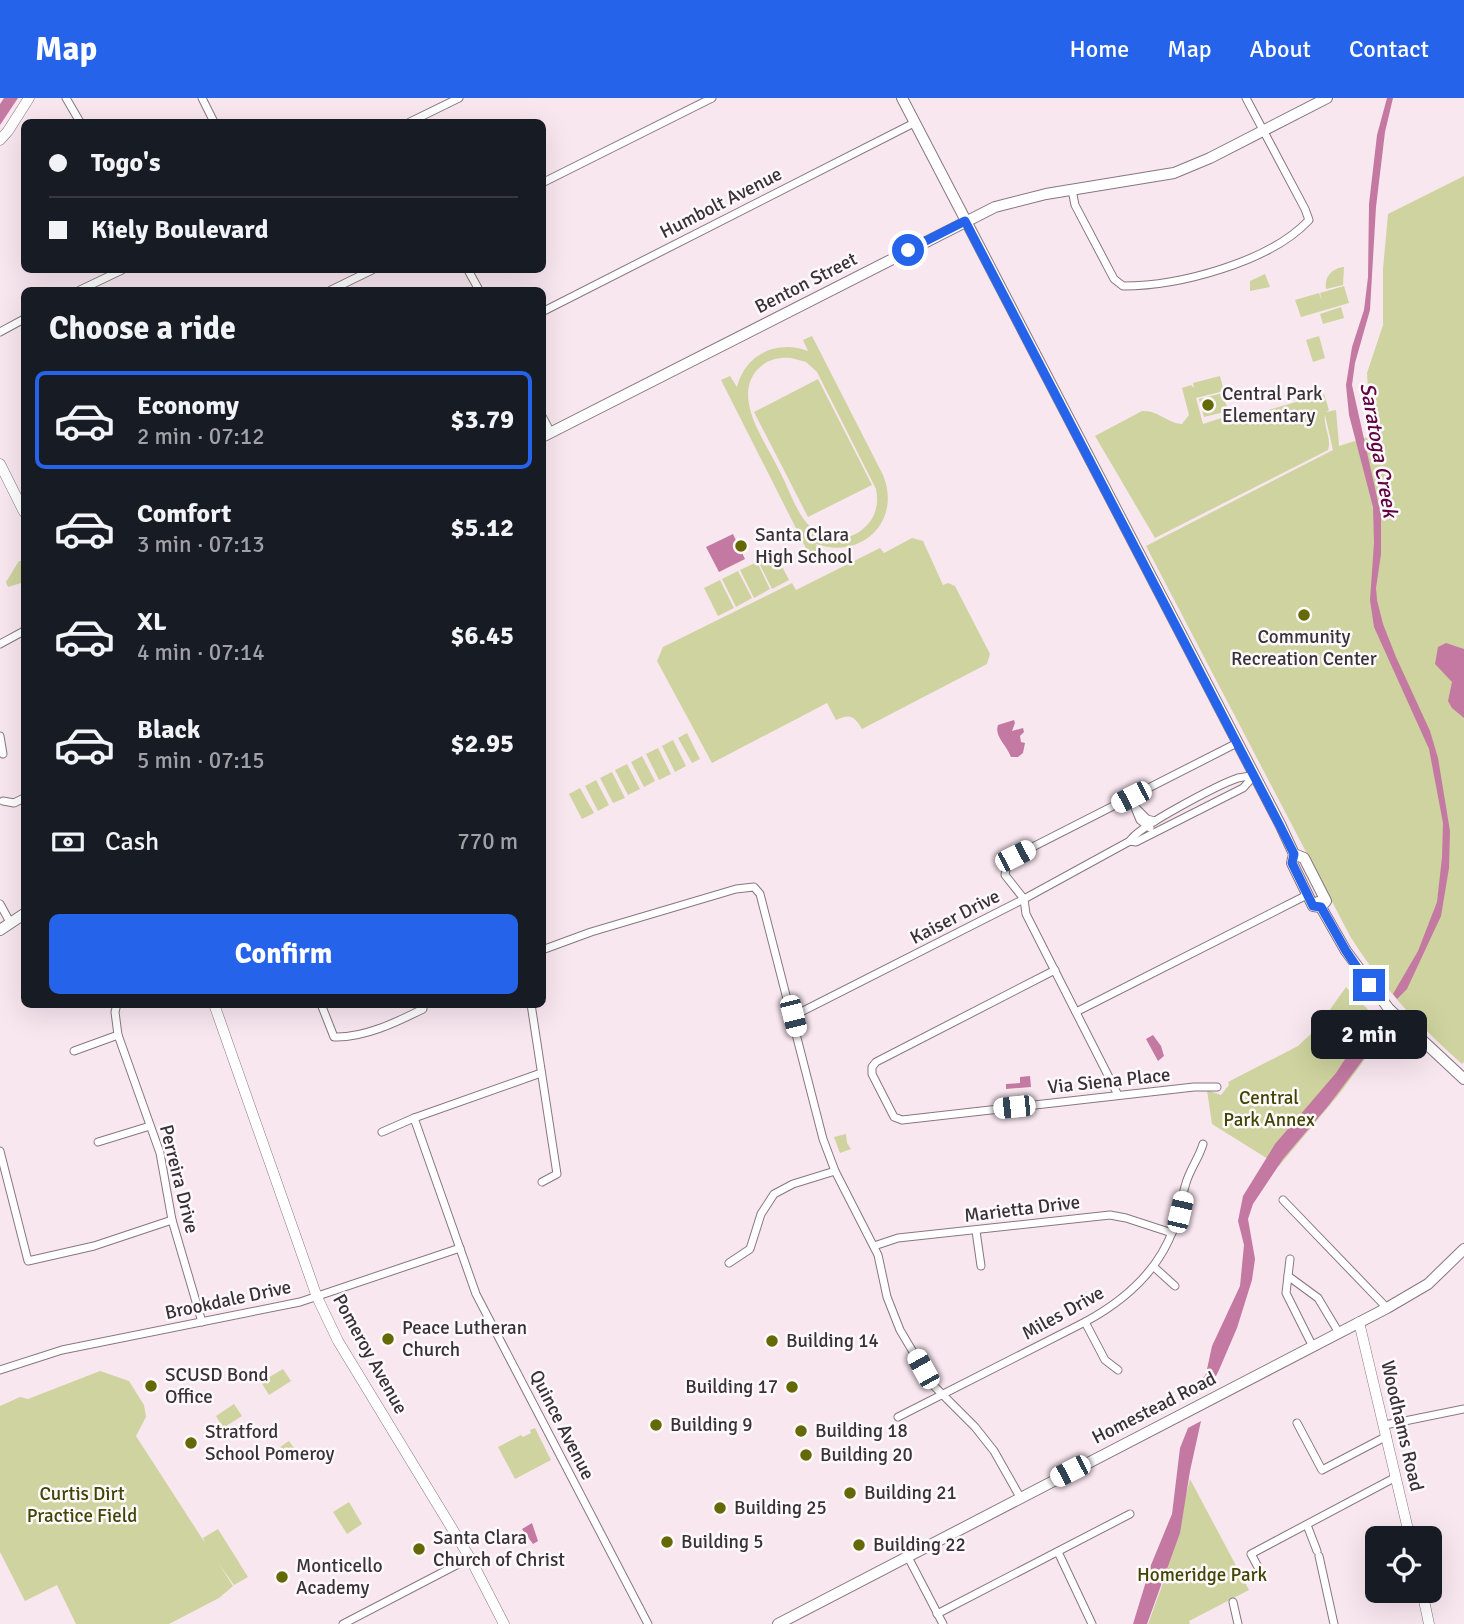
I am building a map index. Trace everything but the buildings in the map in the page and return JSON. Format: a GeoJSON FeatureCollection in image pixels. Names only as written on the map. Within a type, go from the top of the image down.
{"type":"FeatureCollection","features":[{"type":"Feature","properties":{"kind":"main road"},"geometry":{"type":"LineString","coordinates":[[902,98],[1294,854],[1292,863],[1307,895],[1313,906],[1321,907]]}},
{"type":"Feature","properties":{"kind":"main road","name":"Benton Street"},"geometry":{"type":"LineString","coordinates":[[547,435],[965,221],[1006,203],[1174,173],[1200,163],[1327,98]]}},
{"type":"Feature","properties":{"kind":"main road"},"geometry":{"type":"LineString","coordinates":[[1294,854],[1304,858],[1326,901],[1321,907]]}},
{"type":"Feature","properties":{"kind":"main road"},"geometry":{"type":"LineString","coordinates":[[1321,907],[1354,962],[1389,1009],[1464,1080]]}},
{"type":"Feature","properties":{"kind":"main road"},"geometry":{"type":"LineString","coordinates":[[0,930],[21,916]]}},
{"type":"Feature","properties":{"kind":"main road","name":"Homestead Road"},"geometry":{"type":"LineString","coordinates":[[778,1624],[1387,1308],[1428,1284],[1464,1249]]}},
{"type":"Feature","properties":{"kind":"street"},"geometry":{"type":"LineString","coordinates":[[0,140],[29,98]]}},
{"type":"Feature","properties":{"kind":"street"},"geometry":{"type":"LineString","coordinates":[[66,98],[78,119]]}},
{"type":"Feature","properties":{"kind":"street"},"geometry":{"type":"LineString","coordinates":[[416,119],[458,98]]}},
{"type":"Feature","properties":{"kind":"street"},"geometry":{"type":"LineString","coordinates":[[546,181],[712,98]]}},
{"type":"Feature","properties":{"kind":"street"},"geometry":{"type":"LineString","coordinates":[[1072,190],[1076,206],[1118,284],[1123,286],[1180,280],[1212,272],[1261,252],[1297,232],[1308,220],[1305,209],[1246,98]]}},
{"type":"Feature","properties":{"kind":"street"},"geometry":{"type":"LineString","coordinates":[[204,99],[213,119]]}},
{"type":"Feature","properties":{"kind":"street","name":"Humbolt Avenue"},"geometry":{"type":"LineString","coordinates":[[546,310],[914,122]]}},
{"type":"Feature","properties":{"kind":"street"},"geometry":{"type":"LineString","coordinates":[[86,287],[116,273]]}},
{"type":"Feature","properties":{"kind":"street"},"geometry":{"type":"LineString","coordinates":[[337,287],[366,273]]}},
{"type":"Feature","properties":{"kind":"street"},"geometry":{"type":"LineString","coordinates":[[0,332],[21,321]]}},
{"type":"Feature","properties":{"kind":"street"},"geometry":{"type":"LineString","coordinates":[[0,464],[21,506]]}},
{"type":"Feature","properties":{"kind":"street"},"geometry":{"type":"LineString","coordinates":[[0,644],[21,633]]}},
{"type":"Feature","properties":{"kind":"street"},"geometry":{"type":"LineString","coordinates":[[0,736],[2,754]]}},
{"type":"Feature","properties":{"kind":"street"},"geometry":{"type":"LineString","coordinates":[[1118,1096],[1026,914],[1024,900],[1005,874],[1007,863],[1015,856],[1237,743]]}},
{"type":"Feature","properties":{"kind":"street","name":"Kaiser Drive"},"geometry":{"type":"LineString","coordinates":[[793,1016],[1024,900],[1130,841],[1133,835],[1155,821],[1237,779],[1254,776]]}},
{"type":"Feature","properties":{"kind":"street","name":"Kaiser Drive"},"geometry":{"type":"LineString","coordinates":[[1130,841],[1136,842],[1243,788],[1254,776]]}},
{"type":"Feature","properties":{"kind":"street"},"geometry":{"type":"LineString","coordinates":[[1131,797],[1140,820],[1156,832]]}},
{"type":"Feature","properties":{"kind":"street"},"geometry":{"type":"LineString","coordinates":[[4,801],[13,803],[21,799]]}},
{"type":"Feature","properties":{"kind":"street"},"geometry":{"type":"LineString","coordinates":[[1136,808],[1147,819],[1155,821]]}},
{"type":"Feature","properties":{"kind":"street"},"geometry":{"type":"LineString","coordinates":[[546,949],[736,889],[754,887],[760,894],[793,1016],[822,1139],[835,1171],[879,1257],[887,1297],[900,1330],[942,1395],[988,1443],[1020,1497]]}},
{"type":"Feature","properties":{"kind":"street"},"geometry":{"type":"LineString","coordinates":[[1076,1012],[1307,895]]}},
{"type":"Feature","properties":{"kind":"street"},"geometry":{"type":"LineString","coordinates":[[0,904],[11,923]]}},
{"type":"Feature","properties":{"kind":"street","name":"Via Siena Place"},"geometry":{"type":"LineString","coordinates":[[1055,970],[876,1062],[872,1067],[872,1074],[894,1117],[902,1120],[1194,1087],[1217,1087]]}},
{"type":"Feature","properties":{"kind":"street","name":"Perreira Drive"},"geometry":{"type":"LineString","coordinates":[[116,1008],[118,1035],[160,1153],[172,1220],[202,1322]]}},
{"type":"Feature","properties":{"kind":"street","name":"Pomeroy Avenue"},"geometry":{"type":"LineString","coordinates":[[215,1008],[317,1297],[338,1341],[470,1558],[504,1624]]}},
{"type":"Feature","properties":{"kind":"street"},"geometry":{"type":"LineString","coordinates":[[323,1008],[334,1037],[350,1038],[423,1008]]}},
{"type":"Feature","properties":{"kind":"street"},"geometry":{"type":"LineString","coordinates":[[532,1008],[557,1174],[542,1182]]}},
{"type":"Feature","properties":{"kind":"street"},"geometry":{"type":"LineString","coordinates":[[74,1051],[118,1035]]}},
{"type":"Feature","properties":{"kind":"street"},"geometry":{"type":"LineString","coordinates":[[382,1132],[541,1073]]}},
{"type":"Feature","properties":{"kind":"street","name":"Quince Avenue"},"geometry":{"type":"LineString","coordinates":[[414,1118],[477,1294],[648,1624]]}},
{"type":"Feature","properties":{"kind":"street"},"geometry":{"type":"LineString","coordinates":[[99,1142],[150,1126]]}},
{"type":"Feature","properties":{"kind":"street","name":"Miles Drive"},"geometry":{"type":"LineString","coordinates":[[898,1417],[1085,1322],[1109,1309],[1133,1290],[1154,1267],[1172,1233],[1186,1184],[1203,1144]]}},
{"type":"Feature","properties":{"kind":"street"},"geometry":{"type":"LineString","coordinates":[[0,1151],[27,1261],[94,1246],[172,1220]]}},
{"type":"Feature","properties":{"kind":"street"},"geometry":{"type":"LineString","coordinates":[[729,1263],[750,1249],[761,1214],[774,1194],[793,1184],[835,1171]]}},
{"type":"Feature","properties":{"kind":"street"},"geometry":{"type":"LineString","coordinates":[[1283,1200],[1387,1308]]}},
{"type":"Feature","properties":{"kind":"street","name":"Marietta Drive"},"geometry":{"type":"LineString","coordinates":[[874,1246],[898,1238],[1110,1215],[1126,1217],[1172,1233]]}},
{"type":"Feature","properties":{"kind":"street"},"geometry":{"type":"LineString","coordinates":[[976,1231],[981,1266]]}},
{"type":"Feature","properties":{"kind":"street","name":"Brookdale Drive"},"geometry":{"type":"LineString","coordinates":[[0,1370],[62,1350],[317,1297],[460,1248]]}},
{"type":"Feature","properties":{"kind":"street"},"geometry":{"type":"LineString","coordinates":[[1290,1259],[1286,1293],[1313,1347]]}},
{"type":"Feature","properties":{"kind":"street"},"geometry":{"type":"LineString","coordinates":[[1154,1267],[1175,1286]]}},
{"type":"Feature","properties":{"kind":"street"},"geometry":{"type":"LineString","coordinates":[[1288,1276],[1318,1298],[1339,1333]]}},
{"type":"Feature","properties":{"kind":"street"},"geometry":{"type":"LineString","coordinates":[[1085,1322],[1105,1360],[1118,1370]]}},
{"type":"Feature","properties":{"kind":"street","name":"Woodhams Road"},"geometry":{"type":"LineString","coordinates":[[1359,1322],[1407,1526]]}},
{"type":"Feature","properties":{"kind":"street"},"geometry":{"type":"LineString","coordinates":[[1385,1424],[1464,1409]]}},
{"type":"Feature","properties":{"kind":"street"},"geometry":{"type":"LineString","coordinates":[[1297,1423],[1322,1470],[1387,1436]]}},
{"type":"Feature","properties":{"kind":"street"},"geometry":{"type":"LineString","coordinates":[[1258,1567],[1251,1554],[1396,1477]]}},
{"type":"Feature","properties":{"kind":"street"},"geometry":{"type":"LineString","coordinates":[[937,1614],[1130,1514]]}},
{"type":"Feature","properties":{"kind":"street"},"geometry":{"type":"LineString","coordinates":[[1307,1525],[1318,1553],[1334,1624]]}},
{"type":"Feature","properties":{"kind":"street"},"geometry":{"type":"LineString","coordinates":[[1058,1552],[1092,1624]]}},
{"type":"Feature","properties":{"kind":"street"},"geometry":{"type":"LineString","coordinates":[[908,1557],[943,1624]]}},
{"type":"Feature","properties":{"kind":"street"},"geometry":{"type":"LineString","coordinates":[[343,1624],[470,1558]]}},
{"type":"Feature","properties":{"kind":"street"},"geometry":{"type":"LineString","coordinates":[[1233,1602],[1238,1624]]}},
{"type":"Feature","properties":{"kind":"street"},"geometry":{"type":"LineString","coordinates":[[1425,1603],[1429,1624]]}},
{"type":"Feature","properties":{"kind":"green space"},"geometry":{"type":"Polygon","coordinates":[[[1464,176],[1462,1064],[1401,1004],[1350,936],[1146,546],[1333,450],[1325,415],[1328,450],[1155,538],[1095,436],[1142,411],[1153,412],[1182,424],[1189,415],[1182,388],[1191,385],[1194,388],[1193,383],[1220,376],[1224,391],[1196,398],[1203,424],[1228,416],[1230,421],[1324,394],[1329,410],[1326,412],[1336,410],[1339,446],[1374,435],[1367,373],[1383,325],[1383,269],[1388,214],[1464,176]]]}},
{"type":"Feature","properties":{"kind":"green space"},"geometry":{"type":"Polygon","coordinates":[[[1344,267],[1343,285],[1326,289],[1330,274],[1344,267]]]}},
{"type":"Feature","properties":{"kind":"green space"},"geometry":{"type":"Polygon","coordinates":[[[1265,274],[1270,287],[1250,291],[1250,281],[1265,274]]]}},
{"type":"Feature","properties":{"kind":"green space"},"geometry":{"type":"Polygon","coordinates":[[[1344,286],[1349,303],[1301,317],[1295,300],[1319,293],[1322,301],[1320,293],[1344,286]]]}},
{"type":"Feature","properties":{"kind":"green space"},"geometry":{"type":"Polygon","coordinates":[[[1341,307],[1344,318],[1323,324],[1320,314],[1341,307]]]}},
{"type":"Feature","properties":{"kind":"green space"},"geometry":{"type":"Polygon","coordinates":[[[812,336],[883,475],[887,492],[887,507],[874,533],[849,546],[833,548],[816,544],[818,550],[809,554],[721,380],[730,376],[737,387],[747,366],[755,358],[785,347],[808,351],[803,340],[812,336]],[[781,358],[768,362],[757,370],[750,381],[750,407],[760,434],[803,518],[814,530],[826,537],[846,538],[858,532],[871,520],[877,505],[876,489],[817,372],[806,362],[781,358]]]}},
{"type":"Feature","properties":{"kind":"green space"},"geometry":{"type":"Polygon","coordinates":[[[1319,336],[1325,358],[1313,362],[1306,340],[1319,336]]]}},
{"type":"Feature","properties":{"kind":"green space"},"geometry":{"type":"Polygon","coordinates":[[[818,379],[872,485],[808,517],[754,412],[818,379]]]}},
{"type":"Feature","properties":{"kind":"green space"},"geometry":{"type":"Polygon","coordinates":[[[1223,393],[1228,411],[1204,417],[1199,399],[1223,393]]]}},
{"type":"Feature","properties":{"kind":"green space"},"geometry":{"type":"Polygon","coordinates":[[[912,538],[923,541],[943,585],[948,583],[955,586],[990,654],[987,664],[862,729],[851,717],[836,720],[827,703],[712,763],[657,661],[663,647],[792,583],[796,590],[880,548],[884,553],[912,538]]]}},
{"type":"Feature","properties":{"kind":"green space"},"geometry":{"type":"Polygon","coordinates":[[[775,553],[789,580],[772,589],[758,561],[775,553]]]}},
{"type":"Feature","properties":{"kind":"green space"},"geometry":{"type":"Polygon","coordinates":[[[21,561],[21,583],[8,587],[6,582],[21,561]]]}},
{"type":"Feature","properties":{"kind":"green space"},"geometry":{"type":"Polygon","coordinates":[[[757,562],[770,589],[754,598],[740,570],[757,562]]]}},
{"type":"Feature","properties":{"kind":"green space"},"geometry":{"type":"Polygon","coordinates":[[[738,571],[752,598],[736,607],[722,579],[738,571]]]}},
{"type":"Feature","properties":{"kind":"green space"},"geometry":{"type":"Polygon","coordinates":[[[720,580],[734,608],[718,616],[704,588],[720,580]]]}},
{"type":"Feature","properties":{"kind":"green space"},"geometry":{"type":"Polygon","coordinates":[[[687,733],[700,759],[692,763],[678,738],[687,733]]]}},
{"type":"Feature","properties":{"kind":"green space"},"geometry":{"type":"Polygon","coordinates":[[[673,740],[686,766],[675,772],[662,746],[673,740]]]}},
{"type":"Feature","properties":{"kind":"green space"},"geometry":{"type":"Polygon","coordinates":[[[658,748],[671,774],[659,780],[646,754],[658,748]]]}},
{"type":"Feature","properties":{"kind":"green space"},"geometry":{"type":"Polygon","coordinates":[[[642,756],[655,781],[644,787],[631,762],[642,756]]]}},
{"type":"Feature","properties":{"kind":"green space"},"geometry":{"type":"Polygon","coordinates":[[[627,764],[640,789],[628,795],[615,770],[627,764]]]}},
{"type":"Feature","properties":{"kind":"green space"},"geometry":{"type":"Polygon","coordinates":[[[612,772],[625,798],[613,803],[600,778],[612,772]]]}},
{"type":"Feature","properties":{"kind":"green space"},"geometry":{"type":"Polygon","coordinates":[[[596,780],[609,805],[598,811],[585,786],[596,780]]]}},
{"type":"Feature","properties":{"kind":"green space"},"geometry":{"type":"Polygon","coordinates":[[[580,788],[594,813],[582,819],[569,794],[580,788]]]}},
{"type":"Feature","properties":{"kind":"green space","name":"Central Park Annex"},"geometry":{"type":"Polygon","coordinates":[[[1346,987],[1387,1029],[1340,1093],[1279,1166],[1212,1124],[1207,1090],[1221,1095],[1229,1085],[1228,1082],[1298,1046],[1317,1028],[1346,987]]]}},
{"type":"Feature","properties":{"kind":"green space"},"geometry":{"type":"Polygon","coordinates":[[[846,1134],[851,1149],[840,1153],[834,1137],[846,1134]]]}},
{"type":"Feature","properties":{"kind":"green space"},"geometry":{"type":"Polygon","coordinates":[[[283,1369],[291,1381],[269,1395],[261,1382],[283,1369]]]}},
{"type":"Feature","properties":{"kind":"green space","name":"Curtis Dirt Practice Field"},"geometry":{"type":"Polygon","coordinates":[[[100,1371],[129,1381],[144,1405],[146,1417],[136,1436],[205,1543],[203,1538],[218,1529],[248,1577],[234,1585],[219,1564],[233,1586],[219,1598],[169,1624],[76,1624],[57,1585],[25,1601],[0,1552],[0,1406],[20,1397],[28,1399],[100,1371]]]}},
{"type":"Feature","properties":{"kind":"green space"},"geometry":{"type":"Polygon","coordinates":[[[234,1404],[242,1416],[223,1428],[216,1416],[234,1404]]]}},
{"type":"Feature","properties":{"kind":"green space"},"geometry":{"type":"Polygon","coordinates":[[[535,1428],[551,1460],[515,1479],[498,1447],[531,1433],[530,1430],[535,1428]]]}},
{"type":"Feature","properties":{"kind":"green space"},"geometry":{"type":"Polygon","coordinates":[[[289,1441],[296,1451],[282,1460],[276,1450],[289,1441]]]}},
{"type":"Feature","properties":{"kind":"green space","name":"Homeridge Park"},"geometry":{"type":"Polygon","coordinates":[[[1190,1479],[1249,1590],[1189,1621],[1190,1624],[1148,1624],[1163,1583],[1190,1479]]]}},
{"type":"Feature","properties":{"kind":"green space"},"geometry":{"type":"Polygon","coordinates":[[[349,1502],[362,1524],[347,1534],[333,1512],[349,1502]]]}},
{"type":"Feature","properties":{"kind":"shaded area"},"geometry":{"type":"Polygon","coordinates":[[[4,98],[18,98],[0,125],[0,104],[4,98]]]}},
{"type":"Feature","properties":{"kind":"shaded area"},"geometry":{"type":"Polygon","coordinates":[[[1387,98],[1393,98],[1385,132],[1376,207],[1370,310],[1355,363],[1352,385],[1381,515],[1377,600],[1396,657],[1430,731],[1438,758],[1450,831],[1449,868],[1441,916],[1407,989],[1397,999],[1393,994],[1418,951],[1437,902],[1443,823],[1429,749],[1374,627],[1370,600],[1374,543],[1373,507],[1349,415],[1346,385],[1352,347],[1364,310],[1368,277],[1369,204],[1377,135],[1387,98]]]}},
{"type":"Feature","properties":{"kind":"shaded area"},"geometry":{"type":"Polygon","coordinates":[[[733,534],[745,559],[719,572],[706,547],[733,534]]]}},
{"type":"Feature","properties":{"kind":"shaded area"},"geometry":{"type":"Polygon","coordinates":[[[1446,643],[1464,649],[1464,718],[1448,701],[1452,682],[1435,664],[1438,647],[1446,643]]]}},
{"type":"Feature","properties":{"kind":"shaded area"},"geometry":{"type":"Polygon","coordinates":[[[1014,720],[1012,731],[1023,728],[1024,732],[1020,736],[1021,742],[1025,743],[1023,753],[1018,757],[1011,757],[997,729],[998,725],[1014,720]]]}},
{"type":"Feature","properties":{"kind":"shaded area"},"geometry":{"type":"Polygon","coordinates":[[[1373,1016],[1386,1029],[1329,1105],[1283,1159],[1253,1204],[1248,1219],[1255,1259],[1252,1280],[1237,1328],[1216,1376],[1198,1385],[1206,1374],[1212,1346],[1240,1286],[1244,1245],[1238,1221],[1243,1196],[1275,1144],[1336,1073],[1373,1016]]]}},
{"type":"Feature","properties":{"kind":"shaded area"},"geometry":{"type":"Polygon","coordinates":[[[1153,1035],[1164,1056],[1158,1061],[1146,1039],[1153,1035]]]}},
{"type":"Feature","properties":{"kind":"shaded area"},"geometry":{"type":"Polygon","coordinates":[[[1030,1076],[1031,1087],[1006,1089],[1006,1084],[1020,1083],[1020,1077],[1030,1076]]]}},
{"type":"Feature","properties":{"kind":"shaded area"},"geometry":{"type":"Polygon","coordinates":[[[1201,1421],[1180,1533],[1147,1624],[1133,1624],[1151,1565],[1172,1514],[1180,1448],[1188,1428],[1201,1421]]]}},
{"type":"Feature","properties":{"kind":"shaded area"},"geometry":{"type":"Polygon","coordinates":[[[532,1523],[538,1541],[533,1544],[522,1529],[532,1523]]]}},
{"type":"Feature","properties":{"kind":"place","name":"Central Park Elementary"},"geometry":{"type":"Point","coordinates":[1208,405]}},
{"type":"Feature","properties":{"kind":"place","name":"Santa Clara High School"},"geometry":{"type":"Point","coordinates":[741,546]}},
{"type":"Feature","properties":{"kind":"place","name":"Community Recreation Center"},"geometry":{"type":"Point","coordinates":[1304,615]}},
{"type":"Feature","properties":{"kind":"place","name":"Peace Lutheran Church"},"geometry":{"type":"Point","coordinates":[388,1339]}},
{"type":"Feature","properties":{"kind":"place","name":"Building 14"},"geometry":{"type":"Point","coordinates":[772,1341]}},
{"type":"Feature","properties":{"kind":"place","name":"SCUSD Bond Office"},"geometry":{"type":"Point","coordinates":[151,1386]}},
{"type":"Feature","properties":{"kind":"place","name":"Building 17"},"geometry":{"type":"Point","coordinates":[792,1387]}},
{"type":"Feature","properties":{"kind":"place","name":"Building 9"},"geometry":{"type":"Point","coordinates":[656,1425]}},
{"type":"Feature","properties":{"kind":"place","name":"Building 18"},"geometry":{"type":"Point","coordinates":[801,1431]}},
{"type":"Feature","properties":{"kind":"place","name":"Stratford School Pomeroy"},"geometry":{"type":"Point","coordinates":[191,1443]}},
{"type":"Feature","properties":{"kind":"place","name":"Building 20"},"geometry":{"type":"Point","coordinates":[806,1455]}},
{"type":"Feature","properties":{"kind":"place","name":"Building 21"},"geometry":{"type":"Point","coordinates":[850,1493]}},
{"type":"Feature","properties":{"kind":"place","name":"Building 25"},"geometry":{"type":"Point","coordinates":[720,1508]}},
{"type":"Feature","properties":{"kind":"place","name":"Building 5"},"geometry":{"type":"Point","coordinates":[667,1542]}},
{"type":"Feature","properties":{"kind":"place","name":"Building 22"},"geometry":{"type":"Point","coordinates":[859,1545]}},
{"type":"Feature","properties":{"kind":"place","name":"Santa Clara Church of Christ"},"geometry":{"type":"Point","coordinates":[419,1549]}},
{"type":"Feature","properties":{"kind":"place","name":"Monticello Academy"},"geometry":{"type":"Point","coordinates":[282,1577]}},
{"type":"Feature","properties":{"kind":"route"},"geometry":{"type":"LineString","coordinates":[[908,250],[965,221],[1279,824],[1294,854],[1292,863],[1313,906],[1321,907],[1369,985]]}},
{"type":"Feature","properties":{"kind":"water label","name":"Saratoga Creek"},"geometry":{"type":"Point","coordinates":[1379,450]}}]}
